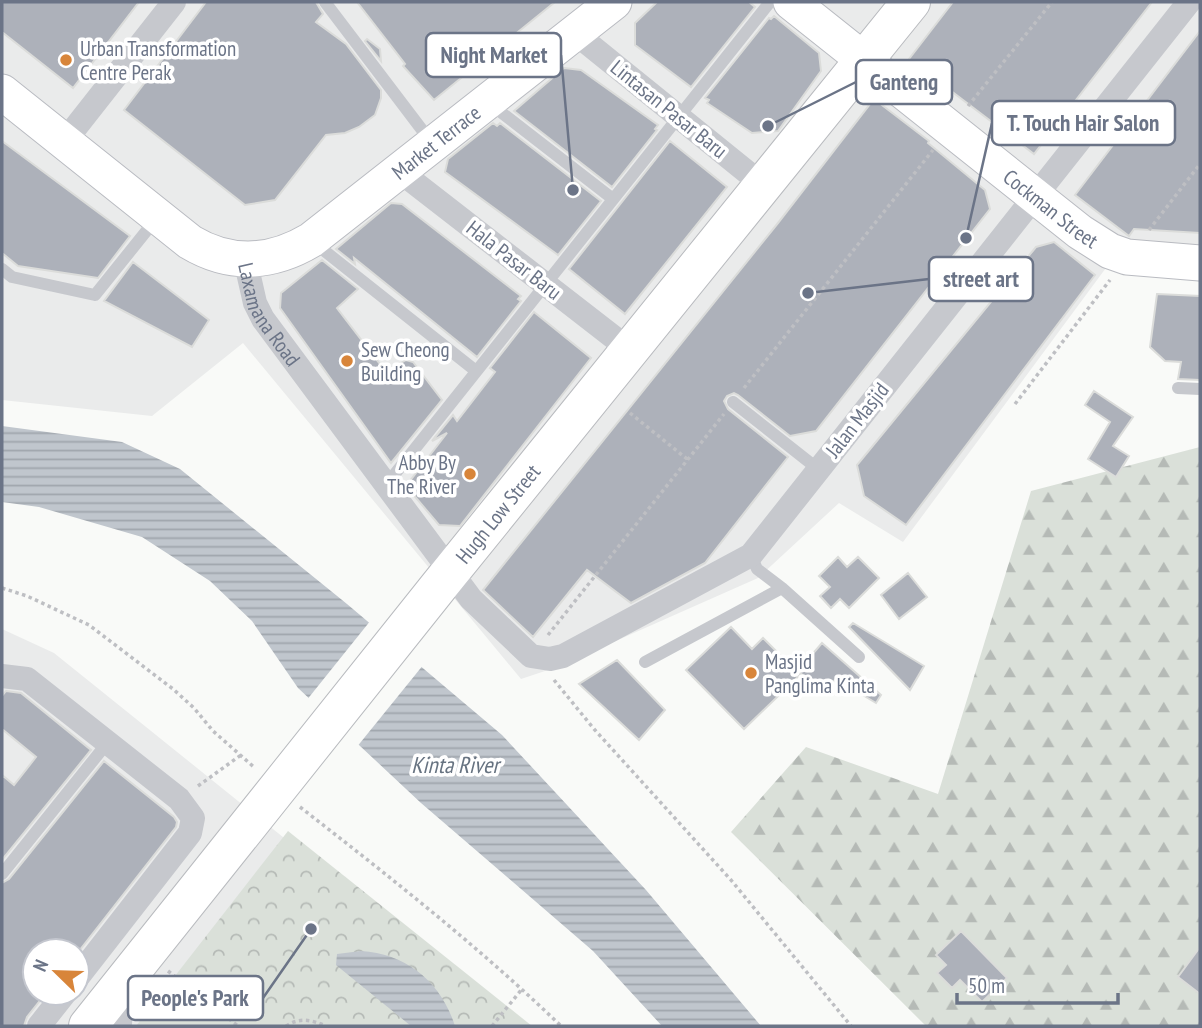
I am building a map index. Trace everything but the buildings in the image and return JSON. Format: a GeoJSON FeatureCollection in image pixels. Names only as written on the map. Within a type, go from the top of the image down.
{"type":"FeatureCollection","features":[{"type":"Feature","properties":{"kind":"highway","name":"Hugh Low Street"},"geometry":{"type":"LineString","coordinates":[[88,1026],[444,579],[911,2]]}},
{"type":"Feature","properties":{"kind":"street"},"geometry":{"type":"LineString","coordinates":[[64,142],[174,2]]}},
{"type":"Feature","properties":{"kind":"street","name":"Cockman Street"},"geometry":{"type":"LineString","coordinates":[[791,2],[1080,232],[1110,251],[1127,257],[1200,263]]}},
{"type":"Feature","properties":{"kind":"street","name":"Jalan Masjid"},"geometry":{"type":"LineString","coordinates":[[539,659],[563,656],[751,555],[1189,2]]}},
{"type":"Feature","properties":{"kind":"street","name":"Market Terrace"},"geometry":{"type":"LineString","coordinates":[[245,259],[290,252],[311,240],[592,16]]}},
{"type":"Feature","properties":{"kind":"street","name":"Lintasan Pasar Baru"},"geometry":{"type":"LineString","coordinates":[[592,16],[679,117],[764,185]]}},
{"type":"Feature","properties":{"kind":"street","name":"Laxamana Road"},"geometry":{"type":"LineString","coordinates":[[2,92],[190,242],[204,251],[245,259],[255,303],[263,319],[386,485],[444,579]]}},
{"type":"Feature","properties":{"kind":"street","name":"Hala Pasar Baru"},"geometry":{"type":"LineString","coordinates":[[398,170],[631,350]]}},
{"type":"Feature","properties":{"kind":"street"},"geometry":{"type":"LineString","coordinates":[[444,579],[471,599],[531,656],[539,659]]}},
{"type":"Feature","properties":{"kind":"street"},"geometry":{"type":"LineString","coordinates":[[2,676],[27,679],[108,742],[186,808],[190,834],[91,960]]}},
{"type":"Feature","properties":{"kind":"street"},"geometry":{"type":"LineString","coordinates":[[120,1026],[121,985]]}},
{"type":"Feature","properties":{"kind":"street"},"geometry":{"type":"LineString","coordinates":[[39,1026],[54,1007]]}},
{"type":"Feature","properties":{"kind":"lane"},"geometry":{"type":"LineString","coordinates":[[325,2],[433,143]]}},
{"type":"Feature","properties":{"kind":"lane"},"geometry":{"type":"LineString","coordinates":[[386,485],[770,2]]}},
{"type":"Feature","properties":{"kind":"lane"},"geometry":{"type":"LineString","coordinates":[[486,102],[613,199]]}},
{"type":"Feature","properties":{"kind":"lane"},"geometry":{"type":"LineString","coordinates":[[2,269],[12,277],[95,295],[158,216]]}},
{"type":"Feature","properties":{"kind":"lane"},"geometry":{"type":"LineString","coordinates":[[311,240],[476,371]]}},
{"type":"Feature","properties":{"kind":"lane"},"geometry":{"type":"LineString","coordinates":[[1178,388],[1200,389]]}},
{"type":"Feature","properties":{"kind":"lane"},"geometry":{"type":"LineString","coordinates":[[733,402],[818,469]]}},
{"type":"Feature","properties":{"kind":"lane"},"geometry":{"type":"LineString","coordinates":[[751,555],[757,569],[859,657]]}},
{"type":"Feature","properties":{"kind":"lane"},"geometry":{"type":"LineString","coordinates":[[645,662],[782,588]]}},
{"type":"Feature","properties":{"kind":"lane"},"geometry":{"type":"LineString","coordinates":[[2,874],[108,742]]}},
{"type":"Feature","properties":{"kind":"path"},"geometry":{"type":"LineString","coordinates":[[951,128],[1052,2]]}},
{"type":"Feature","properties":{"kind":"path"},"geometry":{"type":"LineString","coordinates":[[1015,404],[1200,164]]}},
{"type":"Feature","properties":{"kind":"path"},"geometry":{"type":"LineString","coordinates":[[630,413],[687,460]]}},
{"type":"Feature","properties":{"kind":"path"},"geometry":{"type":"LineString","coordinates":[[539,659],[563,694],[731,880],[851,1026]]}},
{"type":"Feature","properties":{"kind":"path"},"geometry":{"type":"LineString","coordinates":[[186,808],[241,755]]}},
{"type":"Feature","properties":{"kind":"path"},"geometry":{"type":"LineString","coordinates":[[145,954],[238,1026]]}},
{"type":"Feature","properties":{"kind":"path"},"geometry":{"type":"LineString","coordinates":[[492,1026],[522,989]]}},
{"type":"Feature","properties":{"kind":"path"},"geometry":{"type":"LineString","coordinates":[[286,1026],[303,1020],[313,1020],[326,1026]]}},
{"type":"Feature","properties":{"kind":"shaded area"},"geometry":{"type":"Polygon","coordinates":[[[2,2],[1200,2],[1200,259],[1117,253],[903,542],[839,503],[758,578],[557,667],[521,679],[243,343],[152,416],[2,400],[2,2]]]}},
{"type":"Feature","properties":{"kind":"shaded area"},"geometry":{"type":"Polygon","coordinates":[[[2,629],[54,653],[518,1026],[2,1026],[2,629]]]}},
{"type":"Feature","properties":{"kind":"green space"},"geometry":{"type":"Polygon","coordinates":[[[1200,447],[1200,1026],[926,1026],[731,832],[806,747],[938,794],[1031,491],[1200,447]]]}},
{"type":"Feature","properties":{"kind":"green space"},"geometry":{"type":"Polygon","coordinates":[[[288,831],[532,1026],[136,1026],[288,831]]]}},
{"type":"Feature","properties":{"kind":"water","name":"Kinta River"},"geometry":{"type":"Polygon","coordinates":[[[2,426],[122,442],[180,469],[347,604],[502,735],[646,890],[761,1026],[662,1026],[593,951],[421,803],[298,688],[252,621],[210,581],[142,537],[39,507],[2,502],[2,426]]]}},
{"type":"Feature","properties":{"kind":"water"},"geometry":{"type":"Polygon","coordinates":[[[361,951],[393,958],[420,973],[441,996],[455,1026],[411,1026],[336,965],[337,954],[361,951]]]}},
{"type":"Feature","properties":{"kind":"pier"},"geometry":{"type":"Polygon","coordinates":[[[371,620],[424,664],[356,748],[306,701],[371,620]]]}},
{"type":"Feature","properties":{"kind":"place","name":"Urban Transformation Centre Perak"},"geometry":{"type":"Point","coordinates":[66,60]}},
{"type":"Feature","properties":{"kind":"place","name":"Ganteng"},"geometry":{"type":"Point","coordinates":[768,126]}},
{"type":"Feature","properties":{"kind":"place","name":"Night Market"},"geometry":{"type":"Point","coordinates":[573,190]}},
{"type":"Feature","properties":{"kind":"place","name":"T. Touch Hair Salon"},"geometry":{"type":"Point","coordinates":[966,238]}},
{"type":"Feature","properties":{"kind":"place","name":"street art"},"geometry":{"type":"Point","coordinates":[808,293]}},
{"type":"Feature","properties":{"kind":"place","name":"Sew Cheong Building"},"geometry":{"type":"Point","coordinates":[347,361]}},
{"type":"Feature","properties":{"kind":"place","name":"Abby By The River"},"geometry":{"type":"Point","coordinates":[470,474]}},
{"type":"Feature","properties":{"kind":"place","name":"Masjid Panglima Kinta"},"geometry":{"type":"Point","coordinates":[751,673]}},
{"type":"Feature","properties":{"kind":"place","name":"People's Park"},"geometry":{"type":"Point","coordinates":[311,929]}}]}
